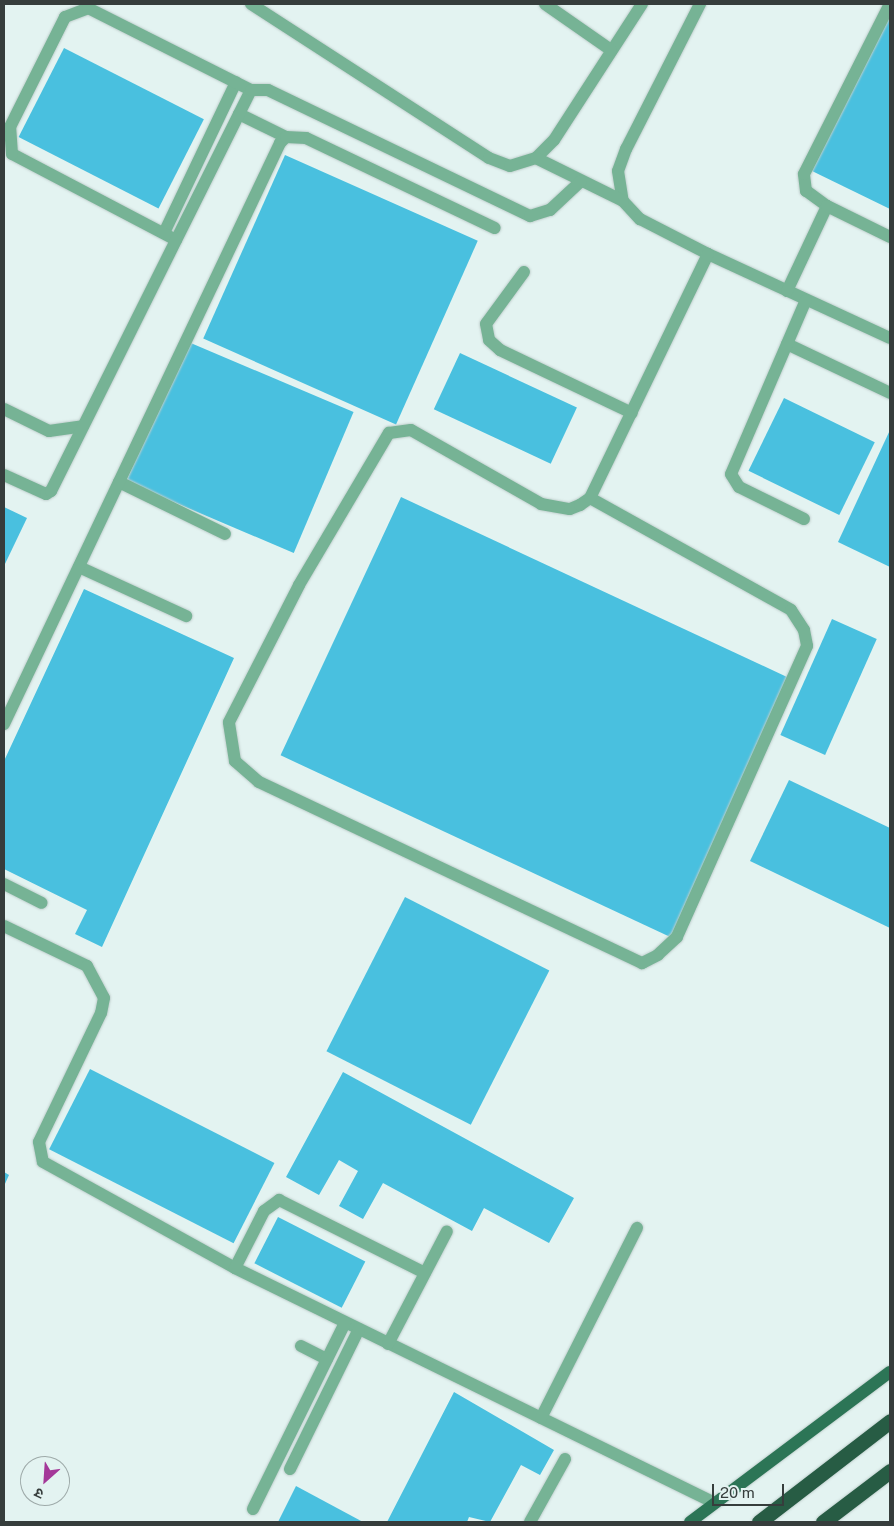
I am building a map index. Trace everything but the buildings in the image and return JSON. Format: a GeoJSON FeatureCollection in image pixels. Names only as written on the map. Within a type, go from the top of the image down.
{"type":"FeatureCollection","features":[{"type":"Feature","properties":{"kind":"highway"},"geometry":{"type":"LineString","coordinates":[[759,1522],[890,1421]]}},
{"type":"Feature","properties":{"kind":"highway"},"geometry":{"type":"LineString","coordinates":[[824,1522],[890,1471]]}},
{"type":"Feature","properties":{"kind":"main road"},"geometry":{"type":"LineString","coordinates":[[690,1522],[890,1372]]}},
{"type":"Feature","properties":{"kind":"street"},"geometry":{"type":"LineString","coordinates":[[251,4],[489,158],[510,166],[536,158],[554,140],[642,4]]}},
{"type":"Feature","properties":{"kind":"street"},"geometry":{"type":"LineString","coordinates":[[545,4],[611,50]]}},
{"type":"Feature","properties":{"kind":"street"},"geometry":{"type":"LineString","coordinates":[[623,201],[618,171],[626,149],[700,4]]}},
{"type":"Feature","properties":{"kind":"street"},"geometry":{"type":"LineString","coordinates":[[890,4],[804,174],[806,191],[827,206],[890,237]]}},
{"type":"Feature","properties":{"kind":"street"},"geometry":{"type":"LineString","coordinates":[[176,240],[18,159],[8,144],[10,127],[65,16],[76,10],[88,8],[251,90],[268,90],[530,216],[550,210],[581,181]]}},
{"type":"Feature","properties":{"kind":"street"},"geometry":{"type":"LineString","coordinates":[[164,233],[236,82]]}},
{"type":"Feature","properties":{"kind":"street"},"geometry":{"type":"LineString","coordinates":[[4,475],[46,494],[51,491],[251,90]]}},
{"type":"Feature","properties":{"kind":"street"},"geometry":{"type":"LineString","coordinates":[[239,114],[286,138],[306,138],[495,228]]}},
{"type":"Feature","properties":{"kind":"street"},"geometry":{"type":"LineString","coordinates":[[4,724],[286,138]]}},
{"type":"Feature","properties":{"kind":"street"},"geometry":{"type":"LineString","coordinates":[[536,158],[623,201],[640,219],[708,254],[890,338]]}},
{"type":"Feature","properties":{"kind":"street"},"geometry":{"type":"LineString","coordinates":[[189,180],[203,187]]}},
{"type":"Feature","properties":{"kind":"street"},"geometry":{"type":"LineString","coordinates":[[787,291],[827,206]]}},
{"type":"Feature","properties":{"kind":"street"},"geometry":{"type":"LineString","coordinates":[[590,498],[791,610],[804,630],[807,646],[677,937],[658,955],[642,962],[259,782],[235,761],[228,739],[233,709],[389,432],[403,428],[411,430],[541,504],[570,509],[590,498],[708,254]]}},
{"type":"Feature","properties":{"kind":"street"},"geometry":{"type":"LineString","coordinates":[[524,272],[486,324],[489,340],[500,350],[632,413]]}},
{"type":"Feature","properties":{"kind":"street"},"geometry":{"type":"LineString","coordinates":[[804,519],[739,488],[731,474],[806,300]]}},
{"type":"Feature","properties":{"kind":"street"},"geometry":{"type":"LineString","coordinates":[[787,344],[890,393]]}},
{"type":"Feature","properties":{"kind":"street"},"geometry":{"type":"LineString","coordinates":[[4,409],[49,430],[83,426]]}},
{"type":"Feature","properties":{"kind":"street"},"geometry":{"type":"LineString","coordinates":[[119,482],[225,534]]}},
{"type":"Feature","properties":{"kind":"street"},"geometry":{"type":"LineString","coordinates":[[78,567],[186,616]]}},
{"type":"Feature","properties":{"kind":"street"},"geometry":{"type":"LineString","coordinates":[[4,884],[42,903]]}},
{"type":"Feature","properties":{"kind":"street"},"geometry":{"type":"LineString","coordinates":[[4,926],[87,966],[104,998],[101,1013],[39,1142],[43,1162],[235,1268],[715,1503]]}},
{"type":"Feature","properties":{"kind":"street"},"geometry":{"type":"LineString","coordinates":[[235,1268],[264,1211],[279,1200],[425,1273]]}},
{"type":"Feature","properties":{"kind":"street"},"geometry":{"type":"LineString","coordinates":[[540,1418],[637,1228]]}},
{"type":"Feature","properties":{"kind":"street"},"geometry":{"type":"LineString","coordinates":[[388,1344],[447,1231]]}},
{"type":"Feature","properties":{"kind":"street"},"geometry":{"type":"LineString","coordinates":[[253,1509],[345,1323]]}},
{"type":"Feature","properties":{"kind":"street"},"geometry":{"type":"LineString","coordinates":[[290,1469],[358,1329]]}},
{"type":"Feature","properties":{"kind":"street"},"geometry":{"type":"LineString","coordinates":[[301,1346],[327,1359]]}},
{"type":"Feature","properties":{"kind":"street"},"geometry":{"type":"LineString","coordinates":[[530,1522],[565,1459]]}}]}
